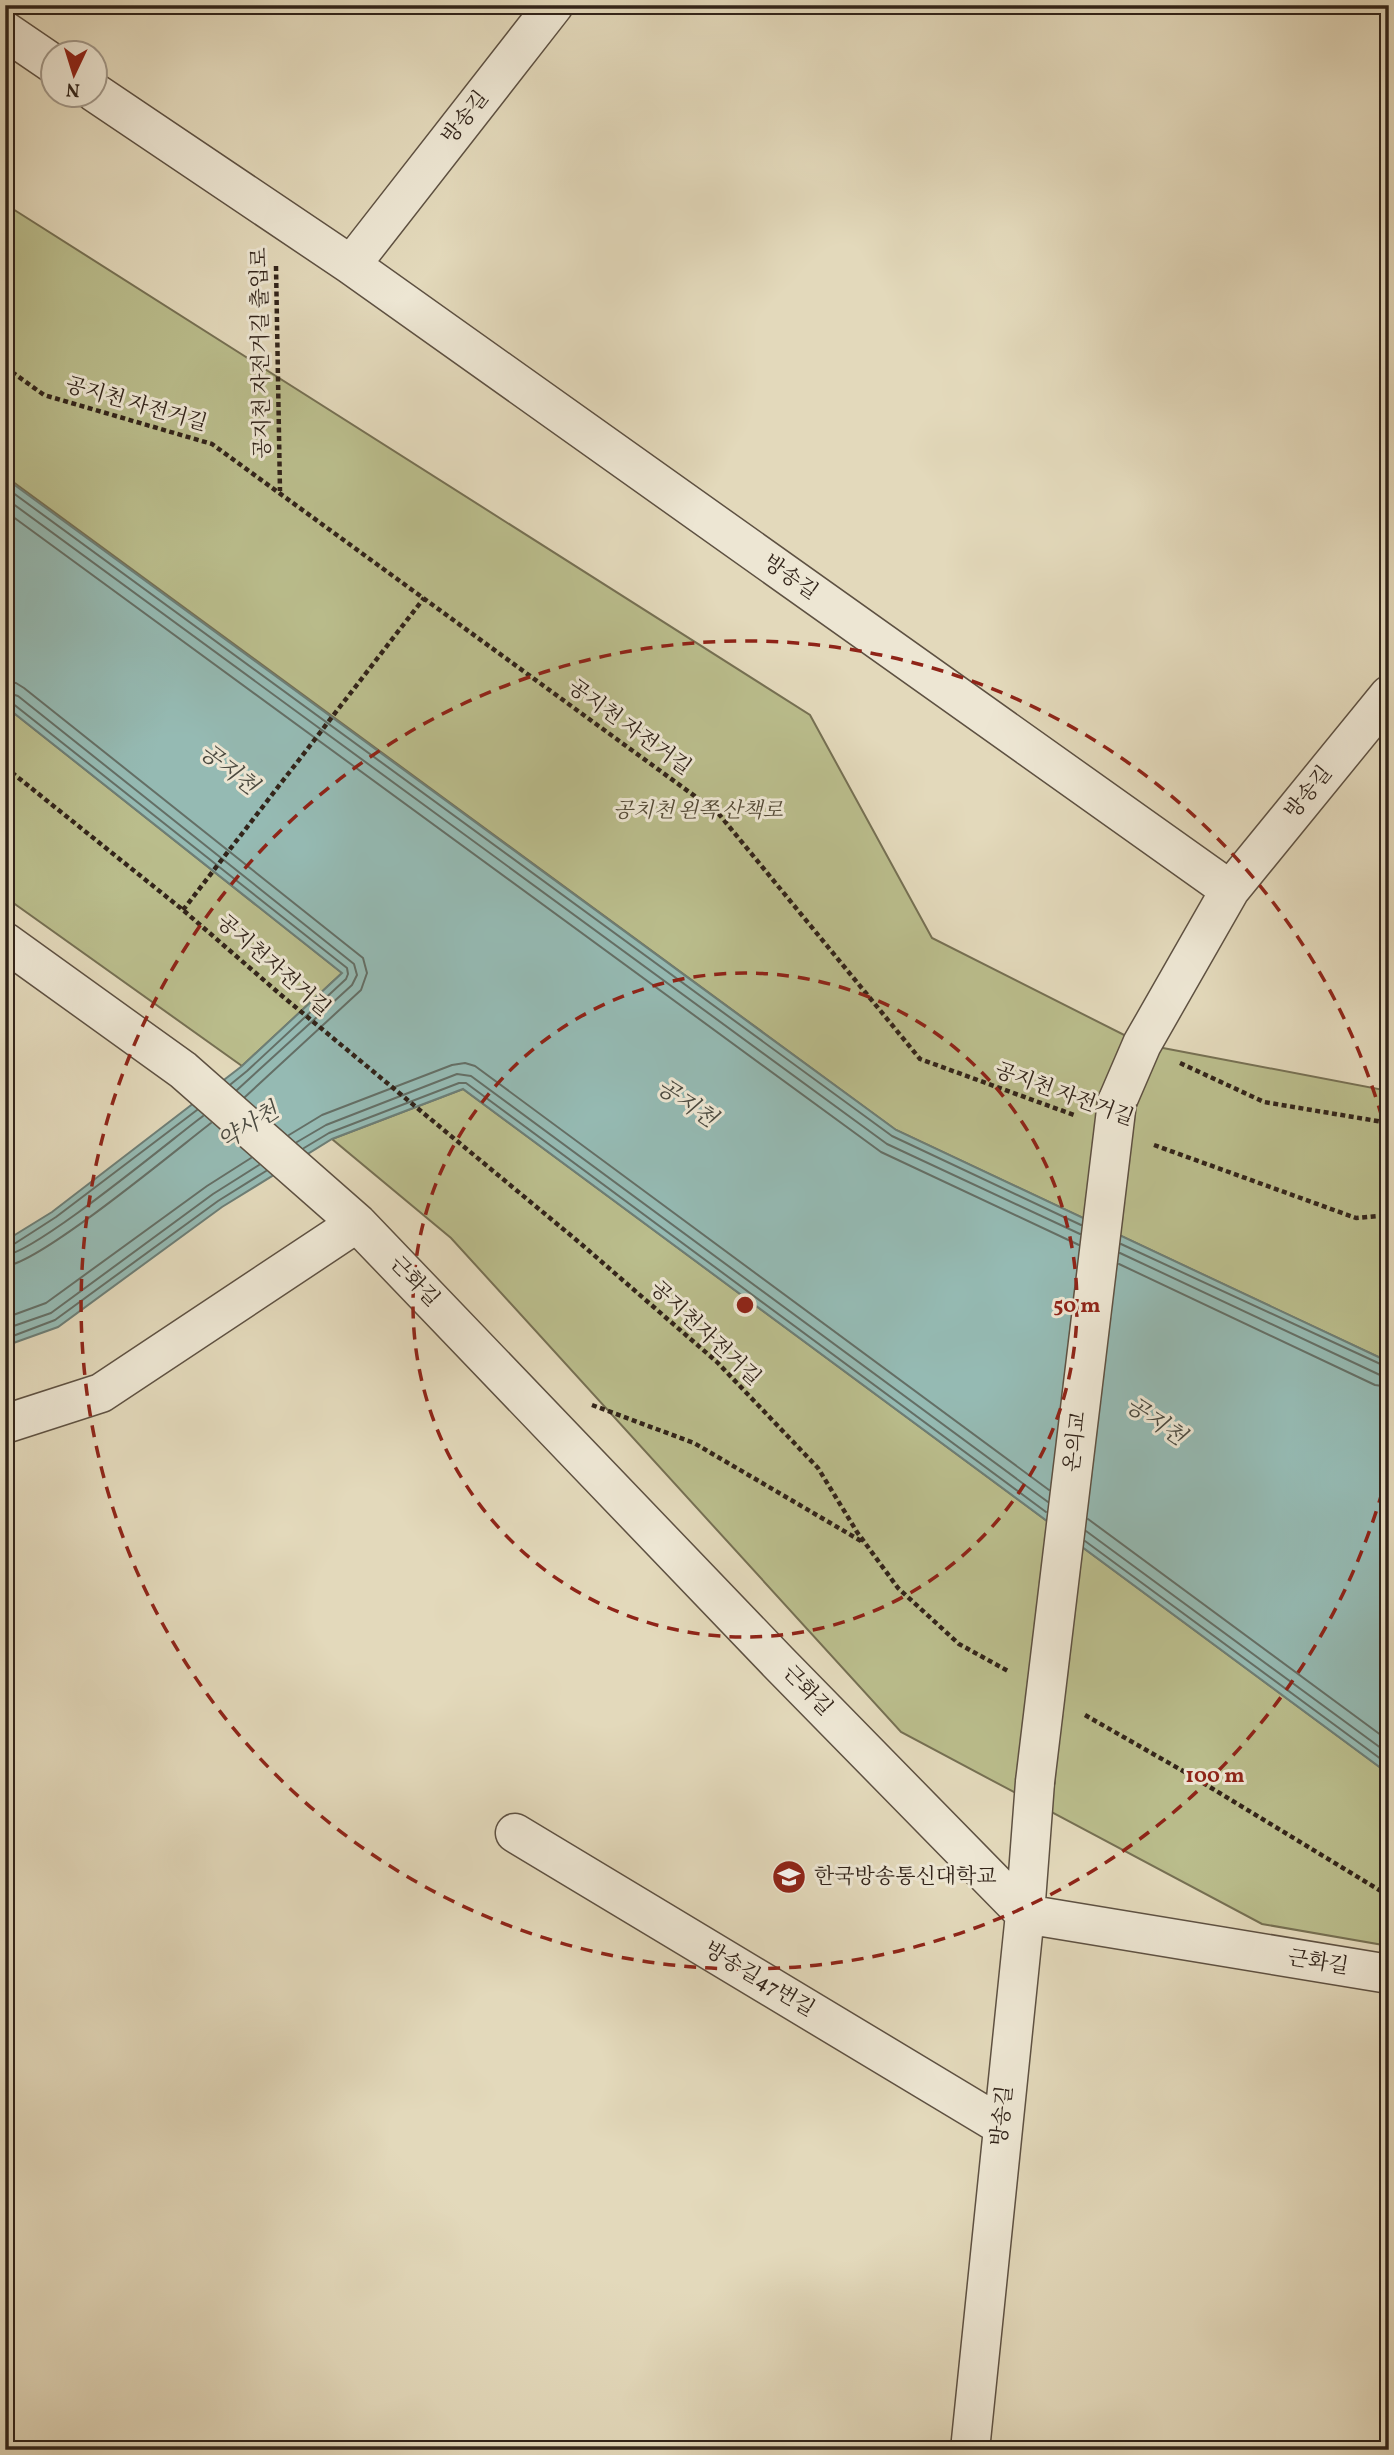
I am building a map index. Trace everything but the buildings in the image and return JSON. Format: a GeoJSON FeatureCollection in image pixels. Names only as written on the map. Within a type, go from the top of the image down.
{"type":"FeatureCollection","features":[{"type":"Feature","properties":{"kind":"street","name":"방송길"},"geometry":{"type":"LineString","coordinates":[[351,265],[554,5]]}},
{"type":"Feature","properties":{"kind":"street"},"geometry":{"type":"LineString","coordinates":[[5,31],[38,53]]}},
{"type":"Feature","properties":{"kind":"street","name":"방송길"},"geometry":{"type":"LineString","coordinates":[[108,101],[351,265],[1230,890]]}},
{"type":"Feature","properties":{"kind":"street","name":"방송길"},"geometry":{"type":"LineString","coordinates":[[1102,1111],[1230,890],[1389,695]]}},
{"type":"Feature","properties":{"kind":"street","name":"근화길"},"geometry":{"type":"LineString","coordinates":[[5,942],[183,1070],[346,1212],[778,1662],[1025,1914],[1389,1974]]}},
{"type":"Feature","properties":{"kind":"street","name":"온의교"},"geometry":{"type":"LineString","coordinates":[[1035,1782],[1102,1111]]}},
{"type":"Feature","properties":{"kind":"street"},"geometry":{"type":"LineString","coordinates":[[5,1424],[101,1393],[346,1212]]}},
{"type":"Feature","properties":{"kind":"street","name":"방송길"},"geometry":{"type":"LineString","coordinates":[[970,2450],[1025,1914],[1035,1782]]}},
{"type":"Feature","properties":{"kind":"street","name":"방송길47번길"},"geometry":{"type":"LineString","coordinates":[[515,1833],[1002,2126]]}},
{"type":"Feature","properties":{"kind":"path","name":"공지천 자전거길 출입로"},"geometry":{"type":"LineString","coordinates":[[275,214],[280,492]]}},
{"type":"Feature","properties":{"kind":"path","name":"공지천 자전거길"},"geometry":{"type":"LineString","coordinates":[[5,367],[44,395],[212,444],[718,813],[919,1059],[1102,1111]]}},
{"type":"Feature","properties":{"kind":"path"},"geometry":{"type":"LineString","coordinates":[[183,910],[424,598]]}},
{"type":"Feature","properties":{"kind":"path","name":"공지천자전거길"},"geometry":{"type":"LineString","coordinates":[[5,767],[183,910],[718,1362],[818,1468],[865,1543],[898,1588],[959,1644],[1017,1676]]}},
{"type":"Feature","properties":{"kind":"path"},"geometry":{"type":"LineString","coordinates":[[1142,1044],[1264,1102],[1389,1124]]}},
{"type":"Feature","properties":{"kind":"path","name":"공지천 자전거길"},"geometry":{"type":"LineString","coordinates":[[1150,1143],[1356,1218],[1389,1215]]}},
{"type":"Feature","properties":{"kind":"path"},"geometry":{"type":"LineString","coordinates":[[533,1406],[586,1403],[694,1443],[865,1543]]}},
{"type":"Feature","properties":{"kind":"path"},"geometry":{"type":"LineString","coordinates":[[1074,1709],[1190,1775],[1389,1896]]}},
{"type":"Feature","properties":{"kind":"green space","name":"공치천 왼쪽 산책로"},"geometry":{"type":"Polygon","coordinates":[[[5,204],[810,715],[932,938],[1142,1044],[1389,1091],[1389,1362],[896,1130],[5,476],[5,204]]]}},
{"type":"Feature","properties":{"kind":"green space"},"geometry":{"type":"Polygon","coordinates":[[[5,706],[342,973],[242,1066],[5,897],[5,706]]]}},
{"type":"Feature","properties":{"kind":"green space"},"geometry":{"type":"Polygon","coordinates":[[[463,1089],[1389,1774],[1389,1946],[1262,1924],[901,1732],[451,1238],[332,1139],[463,1089]]]}},
{"type":"Feature","properties":{"kind":"water"},"geometry":{"type":"Polygon","coordinates":[[[5,478],[896,1130],[1389,1362],[1389,1774],[463,1089],[332,1139],[222,1207],[58,1327],[5,1346],[5,1241],[52,1212],[242,1066],[342,973],[5,706],[5,478]]]}},
{"type":"Feature","properties":{"kind":"place","name":"한국방송통신대학교"},"geometry":{"type":"Point","coordinates":[789,1877]}},
{"type":"Feature","properties":{"kind":"water label","name":"공지천"},"geometry":{"type":"Point","coordinates":[228,770]}},
{"type":"Feature","properties":{"kind":"water label","name":"공지천"},"geometry":{"type":"Point","coordinates":[686,1104]}},
{"type":"Feature","properties":{"kind":"water label","name":"약사천"},"geometry":{"type":"Point","coordinates":[249,1127]}},
{"type":"Feature","properties":{"kind":"water label","name":"공지천"},"geometry":{"type":"Point","coordinates":[1155,1422]}}]}
